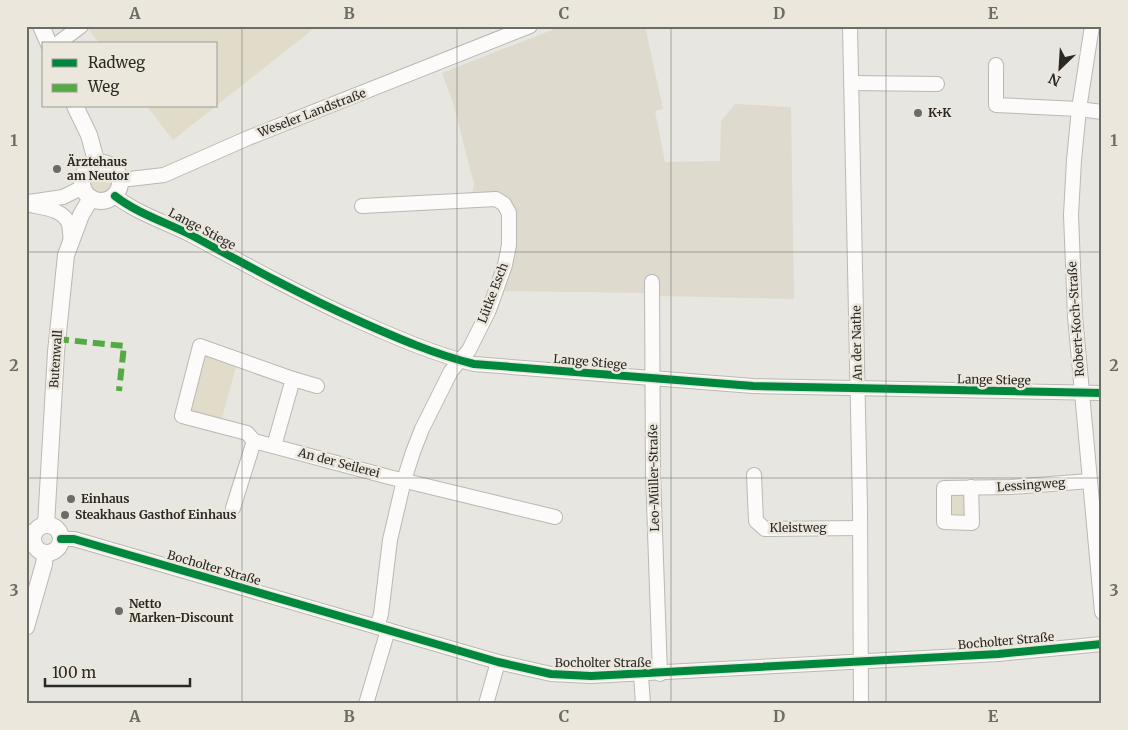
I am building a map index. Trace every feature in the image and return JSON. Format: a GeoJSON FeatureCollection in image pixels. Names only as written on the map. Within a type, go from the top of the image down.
{"type":"FeatureCollection","features":[{"type":"Feature","properties":{"kind":"main road"},"geometry":{"type":"LineString","coordinates":[[41,26],[48,42]]}},
{"type":"Feature","properties":{"kind":"main road"},"geometry":{"type":"LineString","coordinates":[[76,108],[89,135],[97,164]]}},
{"type":"Feature","properties":{"kind":"main road"},"geometry":{"type":"LineString","coordinates":[[97,164],[110,165],[117,171],[120,180],[115,196],[103,202],[87,193],[84,175],[87,170],[97,164]]}},
{"type":"Feature","properties":{"kind":"main road","name":"Butenwall"},"geometry":{"type":"LineString","coordinates":[[35,530],[66,255],[87,193]]}},
{"type":"Feature","properties":{"kind":"main road"},"geometry":{"type":"LineString","coordinates":[[57,528],[61,539],[58,548],[45,553],[35,546],[35,530],[57,528]]}},
{"type":"Feature","properties":{"kind":"main road"},"geometry":{"type":"LineString","coordinates":[[26,627],[44,564],[45,553]]}},
{"type":"Feature","properties":{"kind":"street"},"geometry":{"type":"LineString","coordinates":[[60,42],[81,26]]}},
{"type":"Feature","properties":{"kind":"street","name":"Weseler Landstraße"},"geometry":{"type":"LineString","coordinates":[[120,180],[164,175],[500,32],[530,26]]}},
{"type":"Feature","properties":{"kind":"street","name":"An der Nathe"},"geometry":{"type":"LineString","coordinates":[[850,26],[862,704]]}},
{"type":"Feature","properties":{"kind":"street","name":"Robert-Koch-Straße"},"geometry":{"type":"LineString","coordinates":[[1092,26],[1079,109],[1071,215],[1073,290],[1081,393],[1102,612]]}},
{"type":"Feature","properties":{"kind":"street"},"geometry":{"type":"LineString","coordinates":[[996,65],[996,105],[1102,112]]}},
{"type":"Feature","properties":{"kind":"street"},"geometry":{"type":"LineString","coordinates":[[852,83],[937,84]]}},
{"type":"Feature","properties":{"kind":"street"},"geometry":{"type":"LineString","coordinates":[[26,203],[87,193]]}},
{"type":"Feature","properties":{"kind":"street","name":"Lange Stiege"},"geometry":{"type":"LineString","coordinates":[[115,196],[132,207],[187,233],[269,278],[334,310],[395,338],[474,364],[753,386],[1102,393]]}},
{"type":"Feature","properties":{"kind":"street","name":"Lütke Esch"},"geometry":{"type":"LineString","coordinates":[[362,206],[484,198],[496,199],[504,204],[509,213],[509,245],[505,265],[485,318],[469,350],[451,371],[422,429],[404,480],[390,540],[381,614],[382,629],[366,704]]}},
{"type":"Feature","properties":{"kind":"street"},"geometry":{"type":"LineString","coordinates":[[26,203],[60,213],[69,224],[71,241]]}},
{"type":"Feature","properties":{"kind":"street","name":"Leo-Müller-Straße"},"geometry":{"type":"LineString","coordinates":[[652,282],[653,474],[660,674]]}},
{"type":"Feature","properties":{"kind":"street","name":"An der Seilerei"},"geometry":{"type":"LineString","coordinates":[[293,378],[200,346],[182,416],[247,433],[254,441],[404,480]]}},
{"type":"Feature","properties":{"kind":"street"},"geometry":{"type":"LineString","coordinates":[[274,446],[293,378],[317,386]]}},
{"type":"Feature","properties":{"kind":"street"},"geometry":{"type":"LineString","coordinates":[[233,508],[254,441]]}},
{"type":"Feature","properties":{"kind":"street","name":"Kleistweg"},"geometry":{"type":"LineString","coordinates":[[754,474],[756,522],[765,529],[860,528]]}},
{"type":"Feature","properties":{"kind":"street"},"geometry":{"type":"LineString","coordinates":[[404,480],[555,517]]}},
{"type":"Feature","properties":{"kind":"street","name":"Lessingweg"},"geometry":{"type":"LineString","coordinates":[[971,487],[1012,487],[1090,481]]}},
{"type":"Feature","properties":{"kind":"street","name":"Bocholter Straße"},"geometry":{"type":"LineString","coordinates":[[61,539],[74,539],[498,662],[537,672],[571,676],[642,675],[998,654],[1102,644]]}},
{"type":"Feature","properties":{"kind":"street"},"geometry":{"type":"LineString","coordinates":[[486,704],[498,662]]}},
{"type":"Feature","properties":{"kind":"street"},"geometry":{"type":"LineString","coordinates":[[642,675],[643,704]]}},
{"type":"Feature","properties":{"kind":"shaded area"},"geometry":{"type":"Polygon","coordinates":[[[93,26],[317,26],[218,104],[218,42],[98,42],[89,30],[93,26]]]}},
{"type":"Feature","properties":{"kind":"shaded area"},"geometry":{"type":"Polygon","coordinates":[[[562,26],[645,26],[663,109],[655,111],[665,162],[720,161],[721,121],[735,104],[791,107],[794,299],[644,296],[644,293],[500,291],[514,238],[496,193],[469,194],[473,191],[474,184],[454,106],[442,73],[562,26]]]}},
{"type":"Feature","properties":{"kind":"shaded area"},"geometry":{"type":"Polygon","coordinates":[[[149,108],[213,108],[173,140],[149,108]]]}},
{"type":"Feature","properties":{"kind":"shaded area"},"geometry":{"type":"Polygon","coordinates":[[[102,170],[110,174],[114,182],[110,190],[102,194],[94,190],[90,182],[94,174],[102,170]]]}},
{"type":"Feature","properties":{"kind":"shaded area"},"geometry":{"type":"Polygon","coordinates":[[[206,353],[237,363],[221,422],[194,414],[188,403],[200,357],[206,353]]]}},
{"type":"Feature","properties":{"kind":"shaded area"},"geometry":{"type":"Polygon","coordinates":[[[948,493],[967,493],[967,519],[948,519],[948,493]]]}},
{"type":"Feature","properties":{"kind":"marked path"},"geometry":{"type":"LineString","coordinates":[[57,339],[124,346],[119,391]]}},
{"type":"Feature","properties":{"kind":"cycle path"},"geometry":{"type":"LineString","coordinates":[[115,196],[143,213],[193,236],[338,311],[416,345],[474,364],[753,386],[1102,393]]}},
{"type":"Feature","properties":{"kind":"cycle path"},"geometry":{"type":"LineString","coordinates":[[61,539],[74,539],[498,662],[551,674],[591,676],[998,654],[1102,644]]}},
{"type":"Feature","properties":{"kind":"place","name":"K+K"},"geometry":{"type":"Point","coordinates":[918,113]}},
{"type":"Feature","properties":{"kind":"place","name":"Ärztehaus am Neutor"},"geometry":{"type":"Point","coordinates":[57,169]}},
{"type":"Feature","properties":{"kind":"place","name":"Einhaus"},"geometry":{"type":"Point","coordinates":[71,499]}},
{"type":"Feature","properties":{"kind":"place","name":"Steakhaus Gasthof Einhaus"},"geometry":{"type":"Point","coordinates":[65,515]}},
{"type":"Feature","properties":{"kind":"place","name":"Netto Marken-Discount"},"geometry":{"type":"Point","coordinates":[119,611]}}]}
